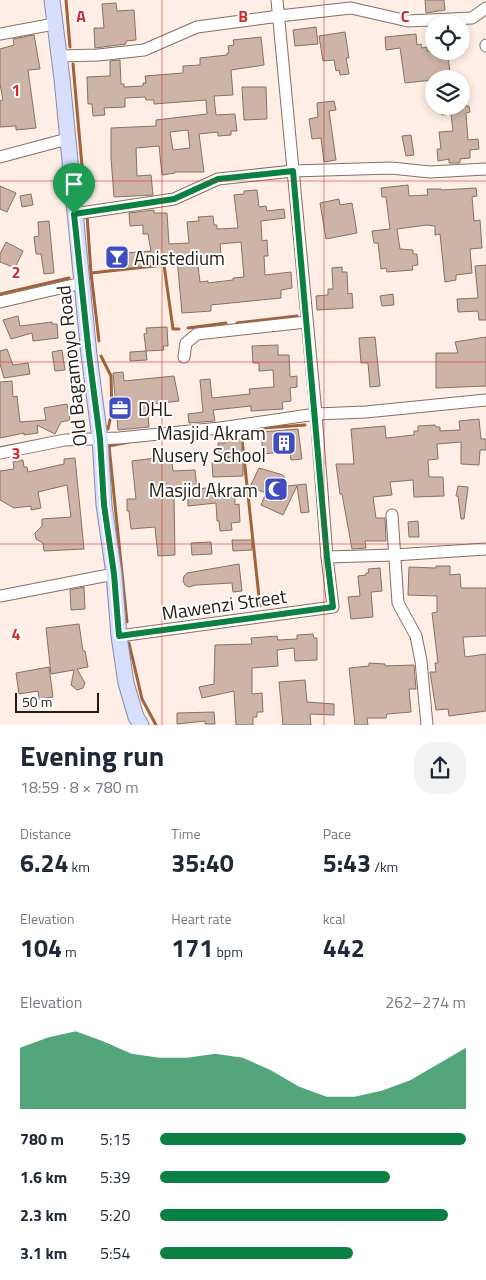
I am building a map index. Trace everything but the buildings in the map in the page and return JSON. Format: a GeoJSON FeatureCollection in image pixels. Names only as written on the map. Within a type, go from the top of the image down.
{"type":"FeatureCollection","features":[{"type":"Feature","properties":{"kind":"main road","name":"Old Bagamoyo Road"},"geometry":{"type":"LineString","coordinates":[[52,0],[89,355],[100,439],[104,505],[114,574],[119,636],[126,683],[136,717],[141,725]]}},
{"type":"Feature","properties":{"kind":"street"},"geometry":{"type":"LineString","coordinates":[[277,0],[316,414],[327,557],[486,549]]}},
{"type":"Feature","properties":{"kind":"street"},"geometry":{"type":"LineString","coordinates":[[58,56],[98,55],[144,50],[197,27],[279,16],[351,8],[408,21],[472,18],[486,8]]}},
{"type":"Feature","properties":{"kind":"street"},"geometry":{"type":"LineString","coordinates":[[0,34],[54,24]]}},
{"type":"Feature","properties":{"kind":"street"},"geometry":{"type":"LineString","coordinates":[[0,157],[67,139]]}},
{"type":"Feature","properties":{"kind":"street"},"geometry":{"type":"LineString","coordinates":[[74,214],[174,199],[218,179],[293,171],[391,168],[430,172],[486,168]]}},
{"type":"Feature","properties":{"kind":"street"},"geometry":{"type":"LineString","coordinates":[[0,302],[82,283]]}},
{"type":"Feature","properties":{"kind":"street"},"geometry":{"type":"LineString","coordinates":[[184,357],[186,343],[197,334],[306,322]]}},
{"type":"Feature","properties":{"kind":"street"},"geometry":{"type":"LineString","coordinates":[[0,453],[65,440],[100,439],[220,428],[316,414],[366,412],[486,400]]}},
{"type":"Feature","properties":{"kind":"street"},"geometry":{"type":"LineString","coordinates":[[392,515],[398,603],[416,636],[421,662],[427,725]]}},
{"type":"Feature","properties":{"kind":"street","name":"Mawenzi Street"},"geometry":{"type":"LineString","coordinates":[[119,636],[333,607],[327,557]]}},
{"type":"Feature","properties":{"kind":"street"},"geometry":{"type":"LineString","coordinates":[[0,596],[114,574]]}},
{"type":"Feature","properties":{"kind":"waterway"},"geometry":{"type":"LineString","coordinates":[[66,0],[70,47]]}},
{"type":"Feature","properties":{"kind":"waterway"},"geometry":{"type":"LineString","coordinates":[[73,64],[85,200]]}},
{"type":"Feature","properties":{"kind":"waterway"},"geometry":{"type":"LineString","coordinates":[[87,215],[91,273],[99,341]]}},
{"type":"Feature","properties":{"kind":"waterway"},"geometry":{"type":"LineString","coordinates":[[91,273],[164,265],[173,329],[179,329]]}},
{"type":"Feature","properties":{"kind":"waterway"},"geometry":{"type":"LineString","coordinates":[[0,294],[69,278]]}},
{"type":"Feature","properties":{"kind":"waterway"},"geometry":{"type":"LineString","coordinates":[[237,323],[297,316]]}},
{"type":"Feature","properties":{"kind":"waterway"},"geometry":{"type":"LineString","coordinates":[[188,328],[226,323]]}},
{"type":"Feature","properties":{"kind":"waterway"},"geometry":{"type":"LineString","coordinates":[[101,356],[111,376],[112,411],[108,429]]}},
{"type":"Feature","properties":{"kind":"waterway"},"geometry":{"type":"LineString","coordinates":[[249,429],[305,425]]}},
{"type":"Feature","properties":{"kind":"waterway"},"geometry":{"type":"LineString","coordinates":[[241,430],[260,606]]}},
{"type":"Feature","properties":{"kind":"waterway"},"geometry":{"type":"LineString","coordinates":[[127,622],[109,446],[129,442]]}},
{"type":"Feature","properties":{"kind":"waterway"},"geometry":{"type":"LineString","coordinates":[[129,643],[142,699],[156,725]]}},
{"type":"Feature","properties":{"kind":"place","name":"Anistedium"},"geometry":{"type":"Point","coordinates":[117,257]}},
{"type":"Feature","properties":{"kind":"place","name":"DHL"},"geometry":{"type":"Point","coordinates":[120,408]}},
{"type":"Feature","properties":{"kind":"place","name":"Masjid Akram Nusery School"},"geometry":{"type":"Point","coordinates":[284,443]}},
{"type":"Feature","properties":{"kind":"place","name":"Masjid Akram"},"geometry":{"type":"Point","coordinates":[276,489]}},
{"type":"Feature","properties":{"kind":"route"},"geometry":{"type":"LineString","coordinates":[[293,171],[333,607],[119,636],[114,574],[104,505],[100,439],[74,214],[174,199],[218,179],[293,171]]}}]}
